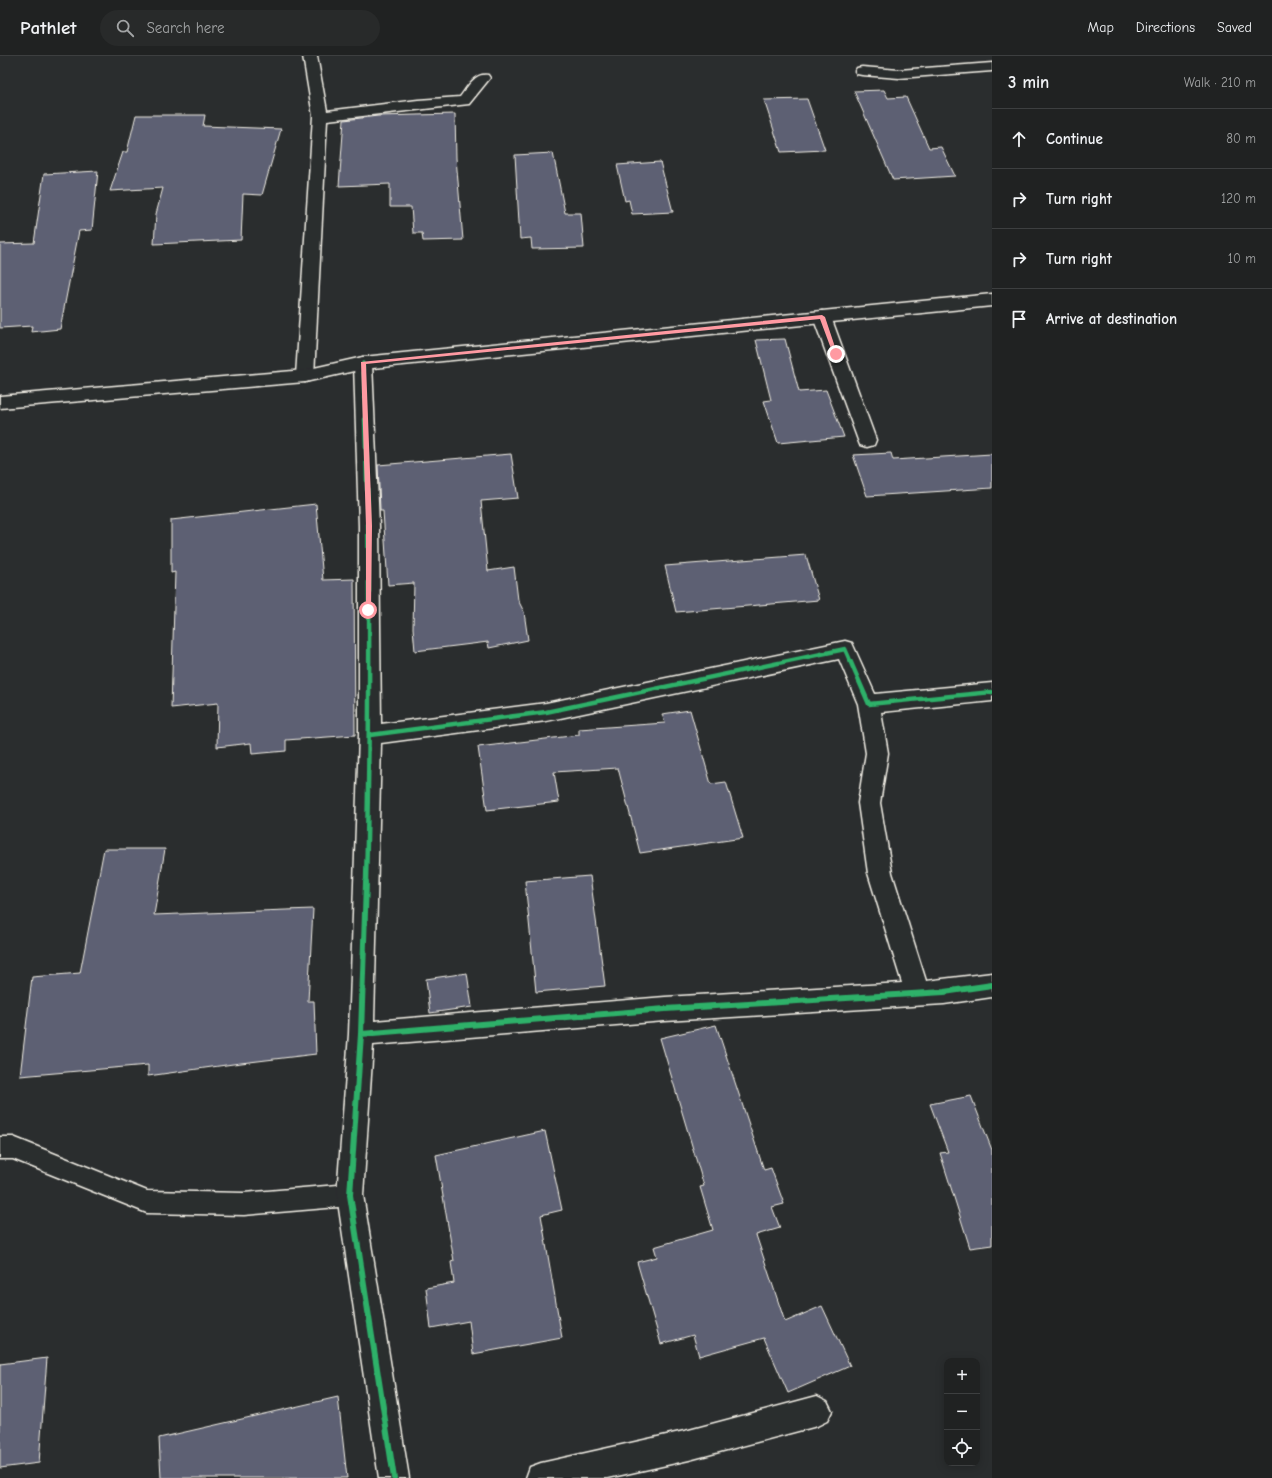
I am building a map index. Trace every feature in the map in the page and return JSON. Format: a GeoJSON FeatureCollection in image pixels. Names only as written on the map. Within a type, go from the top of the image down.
{"type":"FeatureCollection","features":[{"type":"Feature","properties":{"kind":"street"},"geometry":{"type":"LineString","coordinates":[[305,376],[320,116],[310,56]]}},
{"type":"Feature","properties":{"kind":"street"},"geometry":{"type":"LineString","coordinates":[[862,71],[899,74],[992,67]]}},
{"type":"Feature","properties":{"kind":"street"},"geometry":{"type":"LineString","coordinates":[[320,116],[418,104],[464,101],[483,78]]}},
{"type":"Feature","properties":{"kind":"street"},"geometry":{"type":"LineString","coordinates":[[0,402],[305,376],[363,363],[992,300]]}},
{"type":"Feature","properties":{"kind":"street"},"geometry":{"type":"LineString","coordinates":[[822,317],[867,440]]}},
{"type":"Feature","properties":{"kind":"street"},"geometry":{"type":"LineString","coordinates":[[363,363],[369,526],[370,734],[361,1034],[350,1195],[394,1478]]}},
{"type":"Feature","properties":{"kind":"street"},"geometry":{"type":"LineString","coordinates":[[370,734],[546,712],[845,649],[869,704],[877,753],[869,802],[880,873],[918,994]]}},
{"type":"Feature","properties":{"kind":"street"},"geometry":{"type":"LineString","coordinates":[[869,704],[992,692]]}},
{"type":"Feature","properties":{"kind":"street"},"geometry":{"type":"LineString","coordinates":[[361,1034],[665,1009],[944,992],[992,985]]}},
{"type":"Feature","properties":{"kind":"street"},"geometry":{"type":"LineString","coordinates":[[541,1478],[689,1445],[817,1411]]}},
{"type":"Feature","properties":{"kind":"lane"},"geometry":{"type":"LineString","coordinates":[[0,1148],[13,1148],[147,1202],[244,1204],[350,1195]]}},
{"type":"Feature","properties":{"kind":"building"},"geometry":{"type":"Polygon","coordinates":[[[884,90],[888,98],[906,97],[929,148],[941,147],[955,176],[893,180],[854,91],[884,90]]]}},
{"type":"Feature","properties":{"kind":"building"},"geometry":{"type":"Polygon","coordinates":[[[807,99],[825,150],[781,152],[764,100],[807,99]]]}},
{"type":"Feature","properties":{"kind":"building"},"geometry":{"type":"Polygon","coordinates":[[[455,114],[456,158],[463,240],[423,241],[422,233],[413,233],[411,207],[390,207],[390,184],[339,186],[344,120],[378,116],[455,114]]]}},
{"type":"Feature","properties":{"kind":"building"},"geometry":{"type":"Polygon","coordinates":[[[136,115],[205,115],[203,126],[281,129],[262,195],[243,194],[241,240],[154,244],[156,214],[163,188],[110,191],[123,152],[127,152],[136,115]]]}},
{"type":"Feature","properties":{"kind":"building"},"geometry":{"type":"Polygon","coordinates":[[[553,153],[565,213],[581,213],[584,248],[532,249],[531,238],[520,239],[515,155],[553,153]]]}},
{"type":"Feature","properties":{"kind":"building"},"geometry":{"type":"Polygon","coordinates":[[[660,162],[673,212],[632,214],[629,200],[625,201],[617,165],[660,162]]]}},
{"type":"Feature","properties":{"kind":"building"},"geometry":{"type":"Polygon","coordinates":[[[98,171],[92,230],[79,231],[60,329],[31,332],[32,326],[0,328],[0,244],[34,243],[44,174],[98,171]]]}},
{"type":"Feature","properties":{"kind":"building"},"geometry":{"type":"Polygon","coordinates":[[[785,339],[799,392],[826,390],[844,437],[778,443],[764,401],[771,400],[756,340],[785,339]]]}},
{"type":"Feature","properties":{"kind":"building"},"geometry":{"type":"Polygon","coordinates":[[[891,453],[893,460],[992,454],[992,488],[867,496],[853,455],[891,453]]]}},
{"type":"Feature","properties":{"kind":"building"},"geometry":{"type":"Polygon","coordinates":[[[511,454],[518,498],[481,501],[488,571],[514,567],[518,600],[524,612],[528,640],[489,648],[488,642],[415,651],[413,628],[414,583],[388,585],[383,511],[380,511],[378,465],[511,454]]]}},
{"type":"Feature","properties":{"kind":"building"},"geometry":{"type":"Polygon","coordinates":[[[316,504],[323,580],[354,579],[355,735],[286,740],[286,751],[252,754],[251,743],[217,747],[218,703],[171,708],[175,572],[171,573],[171,520],[316,504]]]}},
{"type":"Feature","properties":{"kind":"building"},"geometry":{"type":"Polygon","coordinates":[[[806,555],[819,600],[676,612],[665,566],[806,555]]]}},
{"type":"Feature","properties":{"kind":"building"},"geometry":{"type":"Polygon","coordinates":[[[690,710],[711,784],[726,782],[743,838],[640,853],[618,768],[554,772],[559,802],[487,810],[478,747],[579,735],[579,729],[665,723],[662,714],[690,710]]]}},
{"type":"Feature","properties":{"kind":"building"},"geometry":{"type":"Polygon","coordinates":[[[104,849],[165,849],[154,915],[313,909],[308,1001],[314,1001],[316,1054],[148,1076],[148,1065],[20,1076],[32,977],[80,973],[104,849]]]}},
{"type":"Feature","properties":{"kind":"building"},"geometry":{"type":"Polygon","coordinates":[[[590,876],[605,986],[536,992],[525,881],[590,876]]]}},
{"type":"Feature","properties":{"kind":"building"},"geometry":{"type":"Polygon","coordinates":[[[467,973],[472,1007],[430,1013],[426,979],[467,973]]]}},
{"type":"Feature","properties":{"kind":"building"},"geometry":{"type":"Polygon","coordinates":[[[716,1025],[764,1170],[771,1168],[784,1204],[772,1207],[780,1228],[756,1235],[785,1322],[822,1306],[850,1366],[788,1393],[764,1338],[699,1356],[693,1335],[661,1344],[637,1262],[657,1257],[654,1247],[713,1230],[700,1187],[704,1186],[660,1038],[716,1025]]]}},
{"type":"Feature","properties":{"kind":"building"},"geometry":{"type":"Polygon","coordinates":[[[971,1096],[992,1150],[992,1245],[970,1248],[940,1153],[948,1152],[930,1104],[971,1096]]]}},
{"type":"Feature","properties":{"kind":"building"},"geometry":{"type":"Polygon","coordinates":[[[545,1131],[562,1210],[541,1215],[562,1338],[473,1354],[469,1321],[431,1328],[426,1288],[454,1283],[451,1262],[454,1261],[436,1155],[545,1131]]]}},
{"type":"Feature","properties":{"kind":"building"},"geometry":{"type":"Polygon","coordinates":[[[47,1358],[39,1463],[0,1468],[0,1364],[47,1358]]]}},
{"type":"Feature","properties":{"kind":"building"},"geometry":{"type":"Polygon","coordinates":[[[338,1397],[347,1478],[161,1478],[159,1438],[338,1397]]]}},
{"type":"Feature","properties":{"kind":"cycle path"},"geometry":{"type":"LineString","coordinates":[[363,363],[369,526],[370,735],[361,1034],[350,1195],[394,1478]]}},
{"type":"Feature","properties":{"kind":"cycle path"},"geometry":{"type":"LineString","coordinates":[[370,735],[546,712],[845,649],[869,704],[992,692]]}},
{"type":"Feature","properties":{"kind":"cycle path"},"geometry":{"type":"LineString","coordinates":[[361,1034],[665,1009],[944,992],[992,985]]}},
{"type":"Feature","properties":{"kind":"route"},"geometry":{"type":"LineString","coordinates":[[368,610],[369,526],[363,363],[822,317],[836,354]]}}]}
